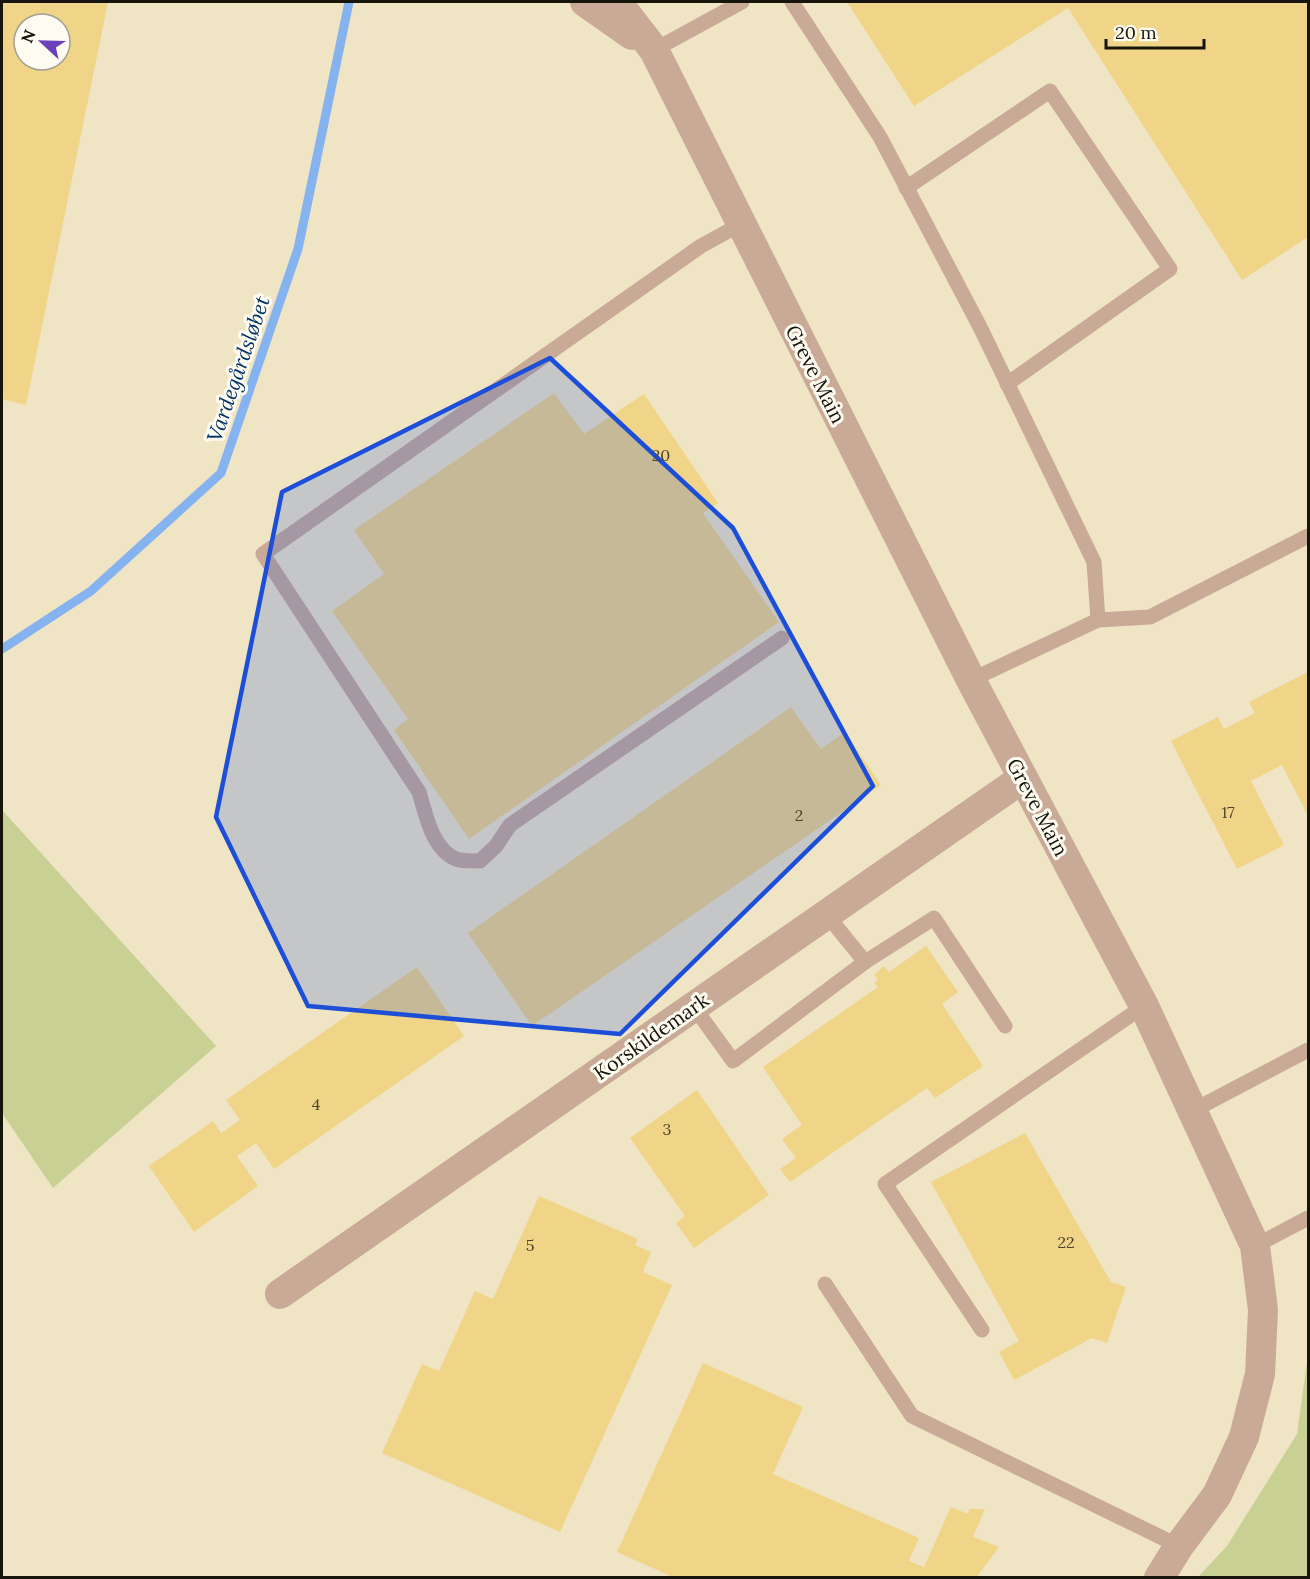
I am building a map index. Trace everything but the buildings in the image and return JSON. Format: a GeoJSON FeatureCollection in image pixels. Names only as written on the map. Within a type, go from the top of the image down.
{"type":"FeatureCollection","features":[{"type":"Feature","properties":{"kind":"street","name":"Greve Main"},"geometry":{"type":"LineString","coordinates":[[585,2],[654,50]]}},
{"type":"Feature","properties":{"kind":"street","name":"Greve Main"},"geometry":{"type":"LineString","coordinates":[[617,2],[654,50],[970,680],[1143,1006],[1255,1246],[1263,1310],[1260,1374],[1244,1437],[1217,1495],[1179,1546],[1159,1578]]}},
{"type":"Feature","properties":{"kind":"street","name":"Korskildemark"},"geometry":{"type":"LineString","coordinates":[[280,1294],[1023,778]]}},
{"type":"Feature","properties":{"kind":"lane"},"geometry":{"type":"LineString","coordinates":[[654,50],[742,2]]}},
{"type":"Feature","properties":{"kind":"lane"},"geometry":{"type":"LineString","coordinates":[[792,2],[880,137],[1007,384],[1094,562],[1098,620]]}},
{"type":"Feature","properties":{"kind":"lane"},"geometry":{"type":"LineString","coordinates":[[906,188],[1050,91],[1170,270],[1007,384]]}},
{"type":"Feature","properties":{"kind":"lane"},"geometry":{"type":"LineString","coordinates":[[741,224],[701,246],[263,554],[418,792],[429,825],[441,850],[458,860],[480,861],[496,846],[510,825],[782,638]]}},
{"type":"Feature","properties":{"kind":"lane"},"geometry":{"type":"LineString","coordinates":[[970,680],[1098,620],[1150,617],[1308,536]]}},
{"type":"Feature","properties":{"kind":"lane"},"geometry":{"type":"LineString","coordinates":[[826,915],[865,962]]}},
{"type":"Feature","properties":{"kind":"lane"},"geometry":{"type":"LineString","coordinates":[[694,1007],[733,1061],[865,962],[934,918],[1005,1026]]}},
{"type":"Feature","properties":{"kind":"lane"},"geometry":{"type":"LineString","coordinates":[[982,1330],[885,1184],[1143,1006]]}},
{"type":"Feature","properties":{"kind":"lane"},"geometry":{"type":"LineString","coordinates":[[1192,1111],[1308,1050]]}},
{"type":"Feature","properties":{"kind":"lane"},"geometry":{"type":"LineString","coordinates":[[1255,1246],[1308,1218]]}},
{"type":"Feature","properties":{"kind":"lane"},"geometry":{"type":"LineString","coordinates":[[825,1284],[912,1416],[1179,1546]]}},
{"type":"Feature","properties":{"kind":"highlighted area"},"geometry":{"type":"Polygon","coordinates":[[[550,358],[733,528],[873,786],[620,1034],[308,1006],[216,817],[282,492],[550,358]]]}},
{"type":"Feature","properties":{"kind":"shaded area"},"geometry":{"type":"Polygon","coordinates":[[[2,2],[1308,2],[1308,1577],[2,1577],[2,2]]]}},
{"type":"Feature","properties":{"kind":"green space"},"geometry":{"type":"Polygon","coordinates":[[[2,810],[216,1046],[53,1188],[2,1113],[2,810]]]}},
{"type":"Feature","properties":{"kind":"green space"},"geometry":{"type":"Polygon","coordinates":[[[1308,1355],[1308,1577],[1198,1577],[1227,1546],[1297,1434],[1308,1355]]]}},
{"type":"Feature","properties":{"kind":"waterway","name":"Vardegårdsløbet"},"geometry":{"type":"LineString","coordinates":[[2,649],[91,591],[221,473],[298,249],[349,2]]}}]}
